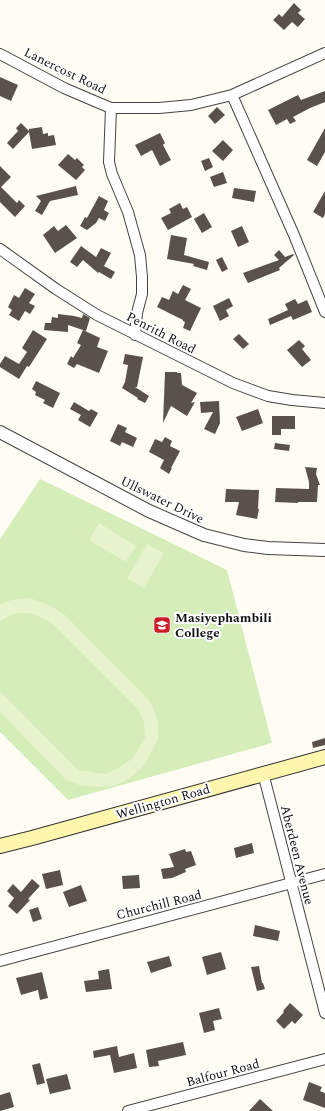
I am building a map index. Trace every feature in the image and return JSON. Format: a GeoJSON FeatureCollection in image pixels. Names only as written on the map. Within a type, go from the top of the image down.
{"type":"FeatureCollection","features":[{"type":"Feature","properties":{"kind":"main road","name":"Wellington Road"},"geometry":{"type":"LineString","coordinates":[[0,846],[325,757]]}},
{"type":"Feature","properties":{"kind":"street","name":"Lanercost Road"},"geometry":{"type":"LineString","coordinates":[[0,54],[64,88],[111,108],[159,108],[191,105],[232,95],[325,53]]}},
{"type":"Feature","properties":{"kind":"street"},"geometry":{"type":"LineString","coordinates":[[232,95],[294,235],[325,312]]}},
{"type":"Feature","properties":{"kind":"street"},"geometry":{"type":"LineString","coordinates":[[111,108],[109,162],[112,174],[128,212],[140,255],[142,294],[136,313],[135,335]]}},
{"type":"Feature","properties":{"kind":"street","name":"Penrith Road"},"geometry":{"type":"LineString","coordinates":[[0,249],[56,289],[97,315],[232,383],[268,396],[325,403]]}},
{"type":"Feature","properties":{"kind":"street","name":"Ullswater Drive"},"geometry":{"type":"LineString","coordinates":[[0,432],[149,511],[204,535],[244,545],[268,548],[325,550]]}},
{"type":"Feature","properties":{"kind":"street","name":"Aberdeen Avenue"},"geometry":{"type":"LineString","coordinates":[[263,773],[325,1013]]}},
{"type":"Feature","properties":{"kind":"street","name":"Churchill Road"},"geometry":{"type":"LineString","coordinates":[[0,961],[325,874]]}},
{"type":"Feature","properties":{"kind":"street","name":"Balfour Road"},"geometry":{"type":"LineString","coordinates":[[128,1111],[325,1059]]}},
{"type":"Feature","properties":{"kind":"green space","name":"Masiyephambili College"},"geometry":{"type":"Polygon","coordinates":[[[40,479],[227,570],[272,743],[68,800],[0,732],[0,539],[40,479]]]}},
{"type":"Feature","properties":{"kind":"green space"},"geometry":{"type":"Polygon","coordinates":[[[99,523],[136,546],[126,562],[89,540],[99,523]]]}},
{"type":"Feature","properties":{"kind":"green space"},"geometry":{"type":"Polygon","coordinates":[[[147,544],[164,553],[144,588],[127,578],[147,544]]]}},
{"type":"Feature","properties":{"kind":"green space"},"geometry":{"type":"Polygon","coordinates":[[[29,598],[48,605],[65,615],[150,701],[158,720],[158,740],[143,767],[127,780],[113,786],[96,787],[79,785],[66,780],[0,712],[0,691],[78,770],[105,774],[117,769],[133,758],[145,738],[144,723],[139,710],[55,626],[42,618],[28,613],[14,614],[0,622],[0,605],[11,600],[29,598]]]}},
{"type":"Feature","properties":{"kind":"building"},"geometry":{"type":"Polygon","coordinates":[[[294,3],[301,10],[298,13],[305,19],[298,27],[292,22],[284,30],[273,20],[279,14],[282,17],[294,3]]]}},
{"type":"Feature","properties":{"kind":"building"},"geometry":{"type":"Polygon","coordinates":[[[0,77],[18,85],[11,101],[0,96],[0,77]]]}},
{"type":"Feature","properties":{"kind":"building"},"geometry":{"type":"Polygon","coordinates":[[[325,91],[325,102],[293,117],[296,121],[290,124],[287,119],[276,125],[268,110],[298,95],[301,100],[325,91]]]}},
{"type":"Feature","properties":{"kind":"building"},"geometry":{"type":"Polygon","coordinates":[[[217,107],[225,115],[215,124],[208,116],[217,107]]]}},
{"type":"Feature","properties":{"kind":"building"},"geometry":{"type":"Polygon","coordinates":[[[21,123],[29,131],[29,129],[42,127],[43,134],[48,133],[48,136],[54,135],[56,145],[32,149],[29,132],[13,149],[7,143],[18,131],[16,128],[21,123]]]}},
{"type":"Feature","properties":{"kind":"building"},"geometry":{"type":"Polygon","coordinates":[[[325,128],[325,152],[317,166],[307,160],[325,128]]]}},
{"type":"Feature","properties":{"kind":"building"},"geometry":{"type":"Polygon","coordinates":[[[160,133],[165,143],[163,145],[171,160],[160,166],[152,150],[141,156],[135,145],[160,133]]]}},
{"type":"Feature","properties":{"kind":"building"},"geometry":{"type":"Polygon","coordinates":[[[223,140],[233,150],[223,161],[212,151],[223,140]]]}},
{"type":"Feature","properties":{"kind":"building"},"geometry":{"type":"Polygon","coordinates":[[[68,154],[75,160],[77,158],[84,165],[82,167],[85,170],[76,180],[58,165],[68,154]]]}},
{"type":"Feature","properties":{"kind":"building"},"geometry":{"type":"Polygon","coordinates":[[[209,158],[213,167],[205,171],[201,161],[209,158]]]}},
{"type":"Feature","properties":{"kind":"building"},"geometry":{"type":"Polygon","coordinates":[[[0,166],[11,177],[1,187],[17,203],[19,200],[25,206],[15,217],[0,202],[0,166]]]}},
{"type":"Feature","properties":{"kind":"building"},"geometry":{"type":"Polygon","coordinates":[[[223,172],[227,183],[214,187],[210,177],[223,172]]]}},
{"type":"Feature","properties":{"kind":"building"},"geometry":{"type":"Polygon","coordinates":[[[76,186],[78,195],[50,201],[42,215],[35,211],[41,201],[36,196],[76,186]]]}},
{"type":"Feature","properties":{"kind":"building"},"geometry":{"type":"Polygon","coordinates":[[[234,188],[256,191],[254,202],[232,198],[234,188]]]}},
{"type":"Feature","properties":{"kind":"building"},"geometry":{"type":"Polygon","coordinates":[[[325,191],[325,214],[323,218],[313,212],[325,191]]]}},
{"type":"Feature","properties":{"kind":"building"},"geometry":{"type":"Polygon","coordinates":[[[99,196],[108,201],[104,210],[109,213],[105,221],[99,218],[96,223],[87,230],[80,226],[85,217],[87,218],[99,196]]]}},
{"type":"Feature","properties":{"kind":"building"},"geometry":{"type":"Polygon","coordinates":[[[180,203],[183,209],[187,207],[192,217],[168,230],[161,218],[171,213],[169,209],[180,203]]]}},
{"type":"Feature","properties":{"kind":"building"},"geometry":{"type":"Polygon","coordinates":[[[204,213],[212,227],[202,233],[194,219],[204,213]]]}},
{"type":"Feature","properties":{"kind":"building"},"geometry":{"type":"Polygon","coordinates":[[[66,225],[77,238],[55,253],[43,235],[54,226],[58,231],[66,225]]]}},
{"type":"Feature","properties":{"kind":"building"},"geometry":{"type":"Polygon","coordinates":[[[242,226],[249,242],[238,247],[231,231],[242,226]]]}},
{"type":"Feature","properties":{"kind":"building"},"geometry":{"type":"Polygon","coordinates":[[[171,235],[187,238],[184,255],[209,262],[207,270],[193,266],[194,264],[167,259],[171,235]]]}},
{"type":"Feature","properties":{"kind":"building"},"geometry":{"type":"Polygon","coordinates":[[[81,246],[96,257],[101,248],[111,253],[104,266],[115,272],[111,279],[99,272],[98,273],[83,260],[77,267],[70,262],[81,246]]]}},
{"type":"Feature","properties":{"kind":"building"},"geometry":{"type":"Polygon","coordinates":[[[279,250],[285,257],[294,255],[279,268],[280,270],[248,283],[243,273],[279,260],[274,255],[279,250]]]}},
{"type":"Feature","properties":{"kind":"building"},"geometry":{"type":"Polygon","coordinates":[[[222,257],[228,269],[222,272],[216,260],[222,257]]]}},
{"type":"Feature","properties":{"kind":"building"},"geometry":{"type":"Polygon","coordinates":[[[183,285],[191,289],[185,300],[201,308],[190,331],[183,328],[185,322],[183,320],[157,307],[162,297],[169,300],[173,291],[178,294],[183,285]]]}},
{"type":"Feature","properties":{"kind":"building"},"geometry":{"type":"Polygon","coordinates":[[[25,288],[35,294],[29,303],[35,306],[30,314],[25,311],[19,321],[9,315],[12,310],[8,307],[14,295],[19,298],[25,288]]]}},
{"type":"Feature","properties":{"kind":"building"},"geometry":{"type":"Polygon","coordinates":[[[229,298],[233,306],[226,310],[229,316],[220,321],[213,306],[229,298]]]}},
{"type":"Feature","properties":{"kind":"building"},"geometry":{"type":"Polygon","coordinates":[[[295,299],[298,304],[307,300],[312,312],[293,320],[291,316],[270,325],[268,319],[288,310],[285,304],[295,299]]]}},
{"type":"Feature","properties":{"kind":"building"},"geometry":{"type":"Polygon","coordinates":[[[58,314],[82,318],[83,314],[90,318],[86,331],[68,325],[68,332],[44,330],[45,323],[51,323],[52,317],[58,318],[58,314]]]}},
{"type":"Feature","properties":{"kind":"building"},"geometry":{"type":"Polygon","coordinates":[[[33,330],[47,339],[29,367],[27,366],[19,379],[0,367],[0,364],[5,356],[19,364],[27,352],[22,348],[33,330]]]}},
{"type":"Feature","properties":{"kind":"building"},"geometry":{"type":"Polygon","coordinates":[[[83,330],[100,338],[97,347],[108,351],[99,373],[77,364],[74,368],[67,364],[71,356],[73,358],[81,345],[77,343],[83,330]]]}},
{"type":"Feature","properties":{"kind":"building"},"geometry":{"type":"Polygon","coordinates":[[[239,334],[249,344],[243,349],[233,339],[239,334]]]}},
{"type":"Feature","properties":{"kind":"building"},"geometry":{"type":"Polygon","coordinates":[[[299,340],[305,346],[302,349],[311,360],[302,367],[287,350],[299,340]]]}},
{"type":"Feature","properties":{"kind":"building"},"geometry":{"type":"Polygon","coordinates":[[[125,354],[143,357],[137,387],[135,387],[149,396],[145,403],[122,388],[125,382],[128,365],[123,364],[125,354]]]}},
{"type":"Feature","properties":{"kind":"building"},"geometry":{"type":"Polygon","coordinates":[[[165,372],[181,373],[182,385],[197,393],[191,403],[195,402],[187,416],[171,406],[163,423],[165,372]]]}},
{"type":"Feature","properties":{"kind":"building"},"geometry":{"type":"Polygon","coordinates":[[[36,381],[60,393],[53,408],[43,403],[45,400],[35,395],[36,392],[32,389],[36,381]]]}},
{"type":"Feature","properties":{"kind":"building"},"geometry":{"type":"Polygon","coordinates":[[[219,401],[220,423],[215,434],[204,429],[213,412],[201,413],[200,402],[219,401]]]}},
{"type":"Feature","properties":{"kind":"building"},"geometry":{"type":"Polygon","coordinates":[[[74,402],[89,411],[91,409],[98,413],[90,427],[78,420],[81,415],[70,409],[74,402]]]}},
{"type":"Feature","properties":{"kind":"building"},"geometry":{"type":"Polygon","coordinates":[[[258,409],[263,423],[242,431],[236,417],[258,409]]]}},
{"type":"Feature","properties":{"kind":"building"},"geometry":{"type":"Polygon","coordinates":[[[272,416],[295,416],[295,429],[281,429],[281,435],[272,435],[272,416]]]}},
{"type":"Feature","properties":{"kind":"building"},"geometry":{"type":"Polygon","coordinates":[[[118,424],[127,428],[125,432],[137,438],[133,447],[122,442],[120,446],[110,441],[118,424]]]}},
{"type":"Feature","properties":{"kind":"building"},"geometry":{"type":"Polygon","coordinates":[[[165,437],[172,441],[170,446],[180,451],[169,474],[160,468],[164,460],[149,452],[155,439],[162,442],[165,437]]]}},
{"type":"Feature","properties":{"kind":"building"},"geometry":{"type":"Polygon","coordinates":[[[275,443],[290,445],[289,451],[274,449],[275,443]]]}},
{"type":"Feature","properties":{"kind":"building"},"geometry":{"type":"Polygon","coordinates":[[[305,467],[317,468],[316,474],[320,485],[318,485],[317,502],[275,502],[276,488],[309,489],[309,482],[305,467]]]}},
{"type":"Feature","properties":{"kind":"building"},"geometry":{"type":"Polygon","coordinates":[[[226,489],[259,490],[259,509],[257,519],[236,515],[239,502],[225,502],[226,489]]]}},
{"type":"Feature","properties":{"kind":"building"},"geometry":{"type":"Polygon","coordinates":[[[325,738],[325,745],[313,748],[312,742],[325,738]]]}},
{"type":"Feature","properties":{"kind":"building"},"geometry":{"type":"Polygon","coordinates":[[[252,843],[254,853],[236,858],[234,848],[252,843]]]}},
{"type":"Feature","properties":{"kind":"building"},"geometry":{"type":"Polygon","coordinates":[[[185,849],[186,852],[191,851],[196,865],[185,869],[186,872],[172,878],[163,879],[161,869],[174,867],[169,854],[185,849]]]}},
{"type":"Feature","properties":{"kind":"building"},"geometry":{"type":"Polygon","coordinates":[[[60,870],[63,885],[46,889],[42,874],[60,870]]]}},
{"type":"Feature","properties":{"kind":"building"},"geometry":{"type":"Polygon","coordinates":[[[139,875],[140,888],[123,889],[122,876],[139,875]]]}},
{"type":"Feature","properties":{"kind":"building"},"geometry":{"type":"Polygon","coordinates":[[[32,879],[40,886],[17,914],[8,906],[14,898],[7,891],[13,884],[21,892],[32,879]]]}},
{"type":"Feature","properties":{"kind":"building"},"geometry":{"type":"Polygon","coordinates":[[[81,885],[87,901],[69,907],[63,892],[81,885]]]}},
{"type":"Feature","properties":{"kind":"building"},"geometry":{"type":"Polygon","coordinates":[[[38,907],[42,919],[33,922],[29,910],[38,907]]]}},
{"type":"Feature","properties":{"kind":"building"},"geometry":{"type":"Polygon","coordinates":[[[255,925],[280,931],[278,941],[253,936],[255,925]]]}},
{"type":"Feature","properties":{"kind":"building"},"geometry":{"type":"Polygon","coordinates":[[[221,952],[226,969],[207,975],[202,957],[221,952]]]}},
{"type":"Feature","properties":{"kind":"building"},"geometry":{"type":"Polygon","coordinates":[[[169,956],[172,966],[151,973],[147,962],[169,956]]]}},
{"type":"Feature","properties":{"kind":"building"},"geometry":{"type":"Polygon","coordinates":[[[259,966],[262,983],[265,989],[257,991],[251,967],[259,966]]]}},
{"type":"Feature","properties":{"kind":"building"},"geometry":{"type":"Polygon","coordinates":[[[109,969],[112,989],[86,992],[84,981],[99,979],[98,971],[109,969]]]}},
{"type":"Feature","properties":{"kind":"building"},"geometry":{"type":"Polygon","coordinates":[[[42,972],[48,998],[40,1000],[38,990],[21,995],[16,978],[42,972]]]}},
{"type":"Feature","properties":{"kind":"building"},"geometry":{"type":"Polygon","coordinates":[[[290,1003],[303,1015],[295,1024],[292,1021],[284,1029],[276,1021],[290,1003]]]}},
{"type":"Feature","properties":{"kind":"building"},"geometry":{"type":"Polygon","coordinates":[[[219,1008],[222,1019],[213,1021],[215,1030],[204,1033],[199,1013],[219,1008]]]}},
{"type":"Feature","properties":{"kind":"building"},"geometry":{"type":"Polygon","coordinates":[[[183,1042],[186,1055],[158,1061],[159,1066],[149,1067],[146,1050],[183,1042]]]}},
{"type":"Feature","properties":{"kind":"building"},"geometry":{"type":"Polygon","coordinates":[[[117,1046],[119,1057],[134,1053],[137,1068],[114,1073],[110,1055],[94,1058],[93,1051],[117,1046]]]}},
{"type":"Feature","properties":{"kind":"building"},"geometry":{"type":"Polygon","coordinates":[[[40,1063],[45,1083],[37,1085],[32,1065],[40,1063]]]}},
{"type":"Feature","properties":{"kind":"building"},"geometry":{"type":"Polygon","coordinates":[[[67,1074],[71,1089],[50,1094],[46,1079],[67,1074]]]}},
{"type":"Feature","properties":{"kind":"building"},"geometry":{"type":"Polygon","coordinates":[[[309,1082],[322,1087],[320,1091],[325,1093],[325,1108],[303,1100],[309,1082]]]}},
{"type":"Feature","properties":{"kind":"building"},"geometry":{"type":"Polygon","coordinates":[[[10,1092],[14,1107],[0,1111],[0,1095],[10,1092]]]}},
{"type":"Feature","properties":{"kind":"building"},"geometry":{"type":"Polygon","coordinates":[[[260,1099],[273,1111],[249,1111],[260,1099]]]}},
{"type":"Feature","properties":{"kind":"place","name":"Masiyephambili College"},"geometry":{"type":"Point","coordinates":[162,625]}}]}
